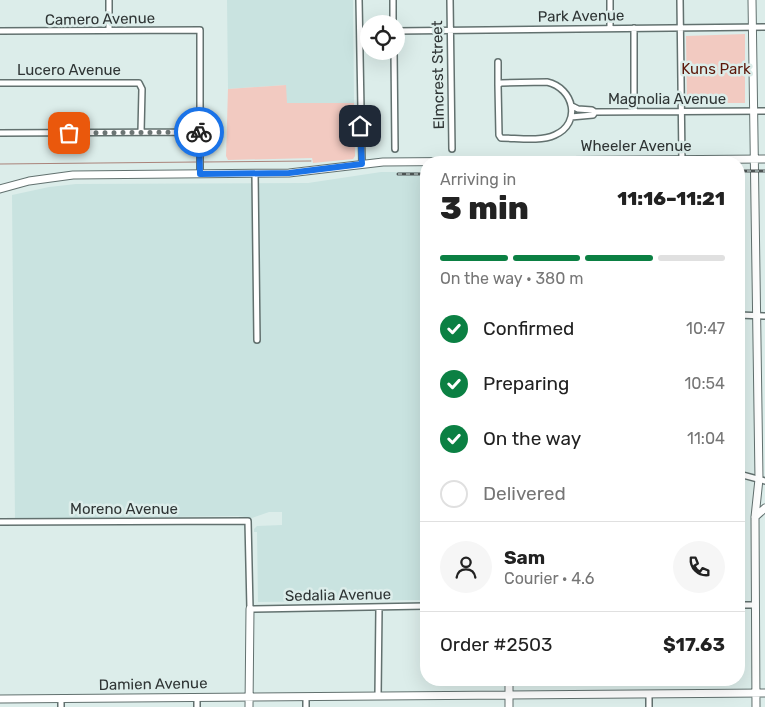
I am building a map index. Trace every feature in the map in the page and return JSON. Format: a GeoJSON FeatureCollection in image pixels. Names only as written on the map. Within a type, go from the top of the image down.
{"type":"FeatureCollection","features":[{"type":"Feature","properties":{"kind":"main road"},"geometry":{"type":"LineString","coordinates":[[752,0],[757,315],[762,480],[755,517],[756,707]]}},
{"type":"Feature","properties":{"kind":"main road","name":"Wheeler Avenue"},"geometry":{"type":"LineString","coordinates":[[745,160],[765,160]]}},
{"type":"Feature","properties":{"kind":"main road","name":"Wheeler Avenue"},"geometry":{"type":"LineString","coordinates":[[0,189],[52,177],[315,171],[362,164],[420,163]]}},
{"type":"Feature","properties":{"kind":"main road"},"geometry":{"type":"LineString","coordinates":[[755,517],[765,508]]}},
{"type":"Feature","properties":{"kind":"main road"},"geometry":{"type":"LineString","coordinates":[[249,707],[250,609]]}},
{"type":"Feature","properties":{"kind":"main road"},"geometry":{"type":"LineString","coordinates":[[509,686],[509,707]]}},
{"type":"Feature","properties":{"kind":"main road","name":"Damien Avenue"},"geometry":{"type":"LineString","coordinates":[[0,699],[765,693]]}},
{"type":"Feature","properties":{"kind":"street"},"geometry":{"type":"LineString","coordinates":[[109,0],[109,30]]}},
{"type":"Feature","properties":{"kind":"street"},"geometry":{"type":"LineString","coordinates":[[359,0],[360,32]]}},
{"type":"Feature","properties":{"kind":"street"},"geometry":{"type":"LineString","coordinates":[[393,0],[393,15]]}},
{"type":"Feature","properties":{"kind":"street","name":"Elmcrest Street"},"geometry":{"type":"LineString","coordinates":[[450,0],[452,149]]}},
{"type":"Feature","properties":{"kind":"street"},"geometry":{"type":"LineString","coordinates":[[610,0],[610,28]]}},
{"type":"Feature","properties":{"kind":"street"},"geometry":{"type":"LineString","coordinates":[[680,0],[682,156]]}},
{"type":"Feature","properties":{"kind":"street","name":"Park Avenue"},"geometry":{"type":"LineString","coordinates":[[405,31],[765,27]]}},
{"type":"Feature","properties":{"kind":"street"},"geometry":{"type":"LineString","coordinates":[[634,28],[634,112]]}},
{"type":"Feature","properties":{"kind":"street","name":"Camero Avenue"},"geometry":{"type":"LineString","coordinates":[[0,31],[200,30],[199,132]]}},
{"type":"Feature","properties":{"kind":"street"},"geometry":{"type":"LineString","coordinates":[[360,60],[362,164]]}},
{"type":"Feature","properties":{"kind":"street"},"geometry":{"type":"LineString","coordinates":[[394,60],[394,150]]}},
{"type":"Feature","properties":{"kind":"street"},"geometry":{"type":"LineString","coordinates":[[498,62],[498,85],[499,134],[501,138],[553,136],[562,132],[571,117],[572,106],[567,94],[555,84],[501,83],[498,85]]}},
{"type":"Feature","properties":{"kind":"street","name":"Lucero Avenue"},"geometry":{"type":"LineString","coordinates":[[0,83],[139,83],[142,89],[141,132]]}},
{"type":"Feature","properties":{"kind":"street","name":"Magnolia Avenue"},"geometry":{"type":"LineString","coordinates":[[572,106],[595,112],[765,111]]}},
{"type":"Feature","properties":{"kind":"street"},"geometry":{"type":"LineString","coordinates":[[571,117],[593,115],[595,112]]}},
{"type":"Feature","properties":{"kind":"street"},"geometry":{"type":"LineString","coordinates":[[0,133],[199,132],[200,174]]}},
{"type":"Feature","properties":{"kind":"street"},"geometry":{"type":"LineString","coordinates":[[255,173],[257,340]]}},
{"type":"Feature","properties":{"kind":"street"},"geometry":{"type":"LineString","coordinates":[[745,315],[765,316]]}},
{"type":"Feature","properties":{"kind":"street"},"geometry":{"type":"LineString","coordinates":[[745,476],[762,480]]}},
{"type":"Feature","properties":{"kind":"street","name":"Moreno Avenue"},"geometry":{"type":"LineString","coordinates":[[0,522],[248,521],[250,609]]}},
{"type":"Feature","properties":{"kind":"street"},"geometry":{"type":"LineString","coordinates":[[745,605],[754,605]]}},
{"type":"Feature","properties":{"kind":"street","name":"Sedalia Avenue"},"geometry":{"type":"LineString","coordinates":[[250,609],[420,606]]}},
{"type":"Feature","properties":{"kind":"street"},"geometry":{"type":"LineString","coordinates":[[378,696],[379,608]]}},
{"type":"Feature","properties":{"kind":"street"},"geometry":{"type":"LineString","coordinates":[[649,694],[649,707]]}},
{"type":"Feature","properties":{"kind":"street"},"geometry":{"type":"LineString","coordinates":[[306,697],[306,707]]}},
{"type":"Feature","properties":{"kind":"street"},"geometry":{"type":"LineString","coordinates":[[197,698],[197,707]]}},
{"type":"Feature","properties":{"kind":"street"},"geometry":{"type":"LineString","coordinates":[[61,699],[61,707]]}},
{"type":"Feature","properties":{"kind":"shaded area"},"geometry":{"type":"Polygon","coordinates":[[[227,0],[353,0],[354,103],[286,103],[286,85],[228,89],[227,0]]]}},
{"type":"Feature","properties":{"kind":"shaded area"},"geometry":{"type":"Polygon","coordinates":[[[381,172],[420,172],[420,600],[258,602],[257,532],[254,532],[254,529],[257,526],[282,525],[282,512],[269,512],[252,518],[238,516],[15,519],[12,195],[49,187],[76,184],[308,183],[381,172]]]}},
{"type":"Feature","properties":{"kind":"green space","name":"Kuns Park"},"geometry":{"type":"Polygon","coordinates":[[[745,34],[745,103],[687,103],[686,36],[745,34]]]}},
{"type":"Feature","properties":{"kind":"green space"},"geometry":{"type":"Polygon","coordinates":[[[286,85],[287,103],[354,103],[355,156],[353,159],[313,163],[312,158],[228,160],[226,156],[228,89],[286,85]]]}},
{"type":"Feature","properties":{"kind":"waterway"},"geometry":{"type":"LineString","coordinates":[[203,162],[311,161]]}},
{"type":"Feature","properties":{"kind":"waterway"},"geometry":{"type":"LineString","coordinates":[[0,164],[199,162]]}},
{"type":"Feature","properties":{"kind":"railway"},"geometry":{"type":"LineString","coordinates":[[745,171],[765,171]]}},
{"type":"Feature","properties":{"kind":"railway"},"geometry":{"type":"LineString","coordinates":[[398,174],[420,174]]}},
{"type":"Feature","properties":{"kind":"way so far"},"geometry":{"type":"LineString","coordinates":[[69,133],[199,132]]}},
{"type":"Feature","properties":{"kind":"route"},"geometry":{"type":"LineString","coordinates":[[199,132],[200,174],[289,173],[362,164],[360,126]]}}]}
